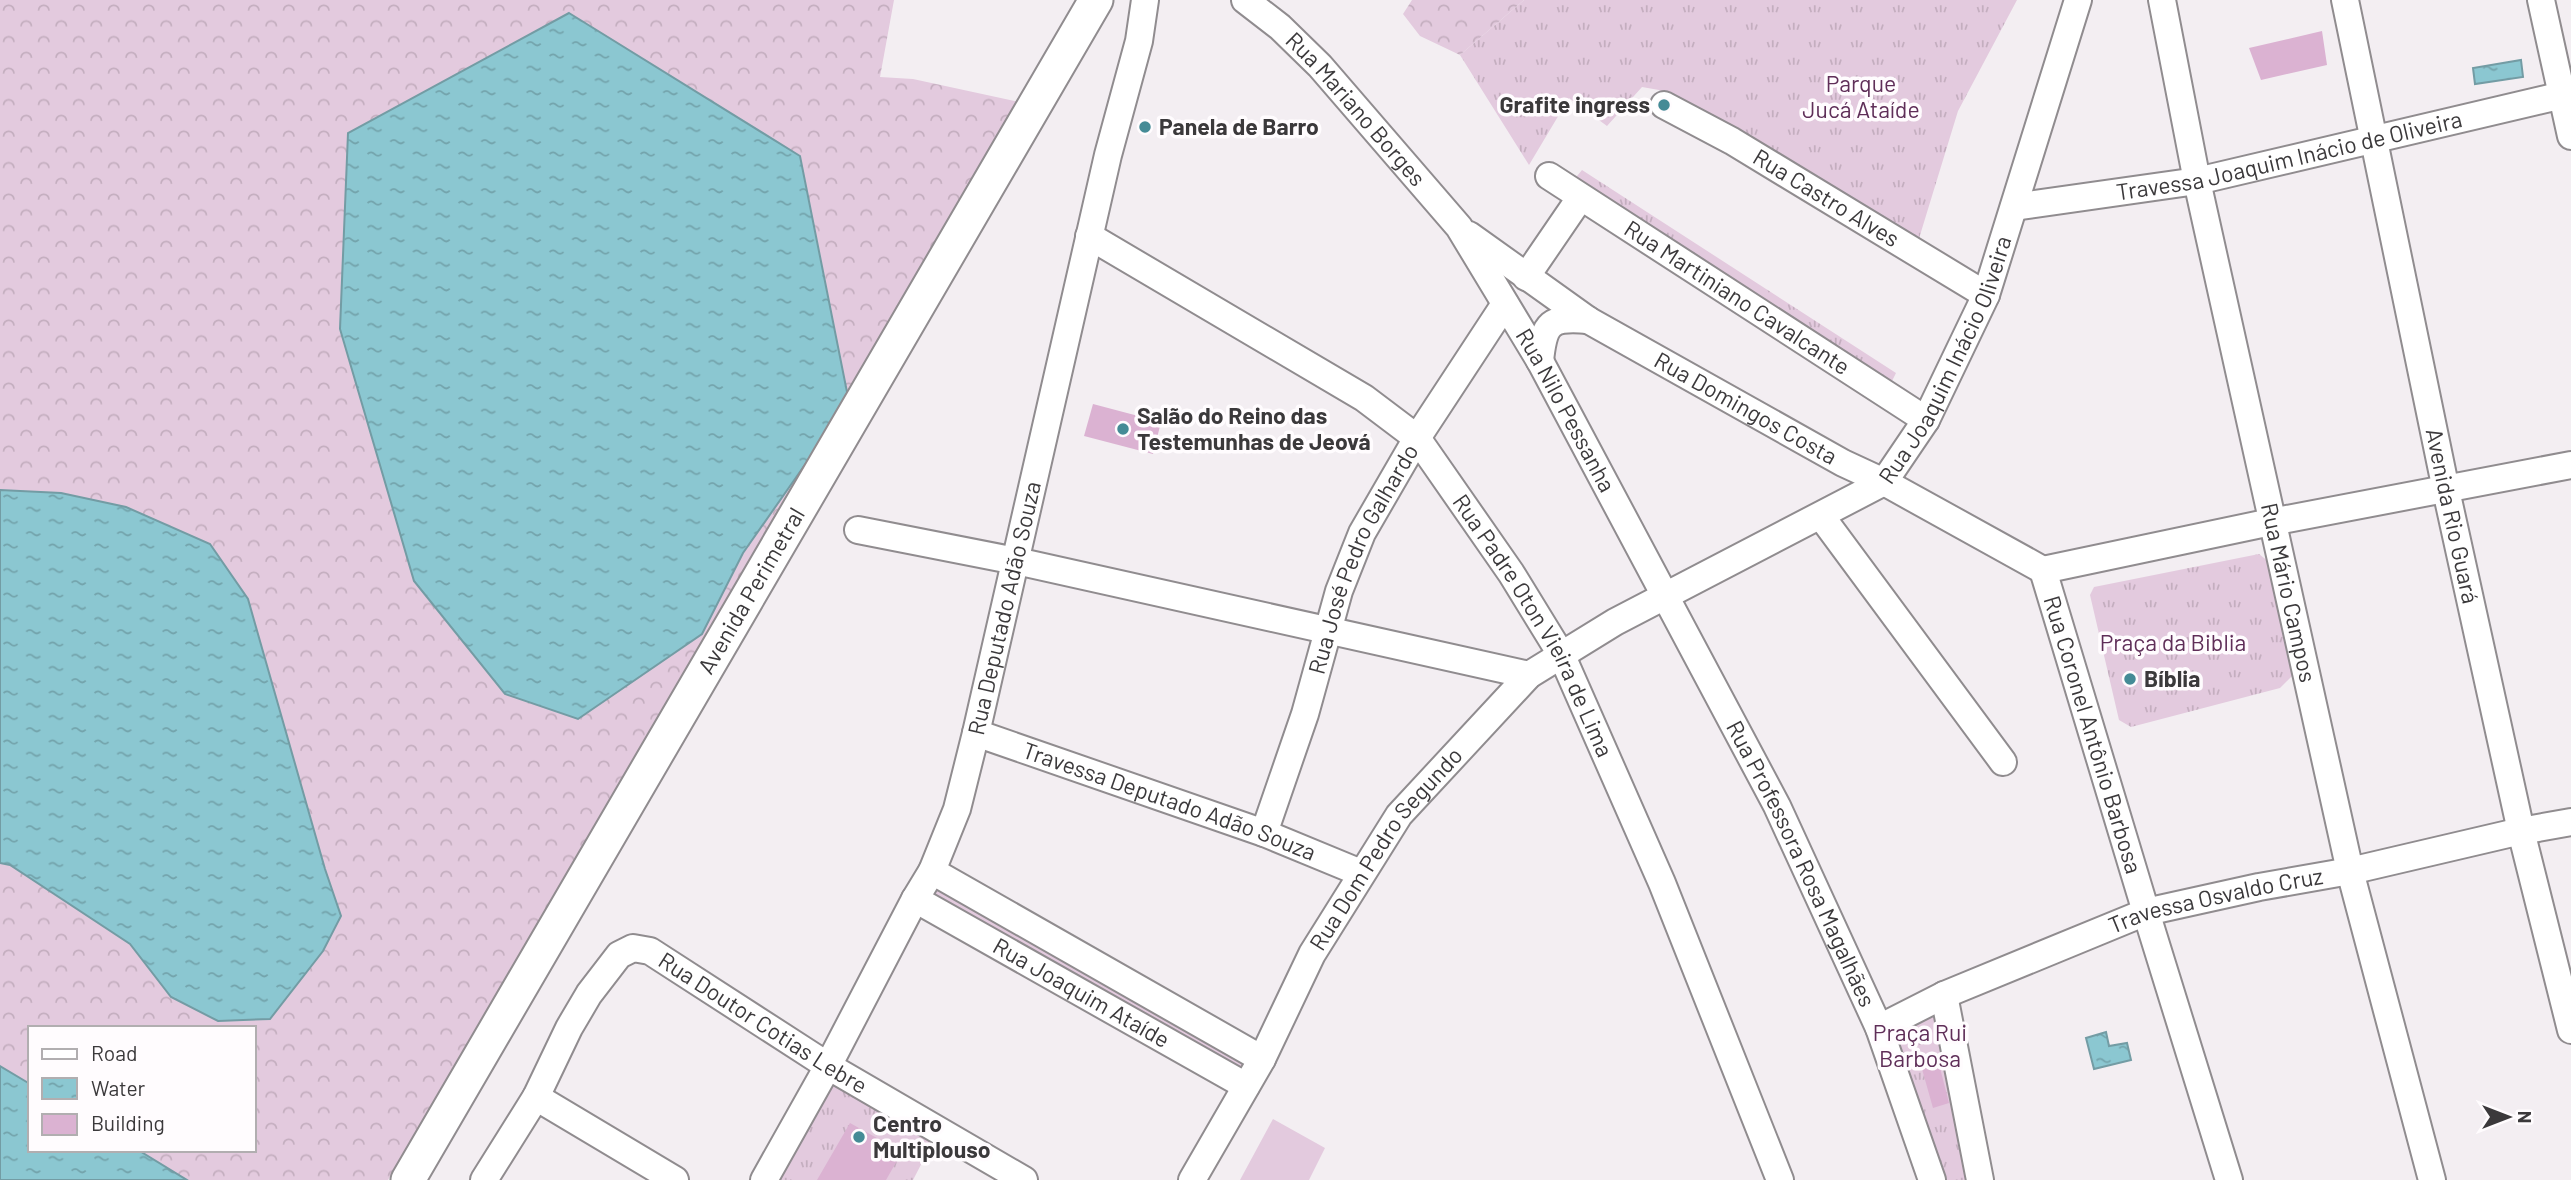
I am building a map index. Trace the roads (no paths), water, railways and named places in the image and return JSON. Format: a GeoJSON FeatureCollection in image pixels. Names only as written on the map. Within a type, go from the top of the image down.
{"type":"FeatureCollection","features":[{"type":"Feature","properties":{"kind":"main road","name":"Avenida Perimetral"},"geometry":{"type":"LineString","coordinates":[[408,1180],[1096,0]]}},
{"type":"Feature","properties":{"kind":"street","name":"Rua Deputado Adão Souza"},"geometry":{"type":"LineString","coordinates":[[764,1180],[932,871],[957,809],[1089,236],[1139,41],[1145,0]]}},
{"type":"Feature","properties":{"kind":"street","name":"Rua Mariano Borges"},"geometry":{"type":"LineString","coordinates":[[1244,0],[1280,27],[1320,66],[1459,227]]}},
{"type":"Feature","properties":{"kind":"street","name":"Rua Joaquim Inácio Oliveira"},"geometry":{"type":"LineString","coordinates":[[1666,595],[1884,482],[1926,420],[1986,295],[2078,0]]}},
{"type":"Feature","properties":{"kind":"street","name":"Rua Mário Campos"},"geometry":{"type":"LineString","coordinates":[[2162,0],[2197,180],[2350,871],[2432,1180]]}},
{"type":"Feature","properties":{"kind":"street","name":"Avenida Rio Guará"},"geometry":{"type":"LineString","coordinates":[[2345,0],[2446,490],[2521,831],[2567,1000],[2571,1030]]}},
{"type":"Feature","properties":{"kind":"street"},"geometry":{"type":"LineString","coordinates":[[2541,0],[2571,136]]}},
{"type":"Feature","properties":{"kind":"street","name":"Travessa Joaquim Inácio de Oliveira"},"geometry":{"type":"LineString","coordinates":[[2014,207],[2197,180],[2563,95]]}},
{"type":"Feature","properties":{"kind":"street","name":"Rua Castro Alves"},"geometry":{"type":"LineString","coordinates":[[1664,106],[1743,148],[1986,295]]}},
{"type":"Feature","properties":{"kind":"street","name":"Rua Martiniano Cavalcante"},"geometry":{"type":"LineString","coordinates":[[1549,176],[1926,420]]}},
{"type":"Feature","properties":{"kind":"street"},"geometry":{"type":"LineString","coordinates":[[1526,277],[1580,198]]}},
{"type":"Feature","properties":{"kind":"street","name":"Rua Domingos Costa"},"geometry":{"type":"LineString","coordinates":[[1459,227],[1588,320],[1843,463],[1884,482],[2043,570]]}},
{"type":"Feature","properties":{"kind":"street","name":"Rua Nilo Pessanha"},"geometry":{"type":"LineString","coordinates":[[1459,227],[1541,360],[1666,595]]}},
{"type":"Feature","properties":{"kind":"street","name":"Rua Padre Oton Vieira de Lima"},"geometry":{"type":"LineString","coordinates":[[1089,236],[1364,398],[1417,438],[1511,573],[1562,656],[1662,883],[1765,1136],[1780,1180]]}},
{"type":"Feature","properties":{"kind":"street","name":"Rua José Pedro Galhardo"},"geometry":{"type":"LineString","coordinates":[[1264,833],[1305,714],[1339,591],[1362,533],[1417,438],[1505,304]]}},
{"type":"Feature","properties":{"kind":"street"},"geometry":{"type":"LineString","coordinates":[[1541,360],[1542,338],[1552,324],[1562,318],[1588,320]]}},
{"type":"Feature","properties":{"kind":"street"},"geometry":{"type":"LineString","coordinates":[[2043,570],[2271,522],[2571,465]]}},
{"type":"Feature","properties":{"kind":"street"},"geometry":{"type":"LineString","coordinates":[[1821,516],[2003,762]]}},
{"type":"Feature","properties":{"kind":"street"},"geometry":{"type":"LineString","coordinates":[[858,530],[1016,561],[1329,629],[1530,676]]}},
{"type":"Feature","properties":{"kind":"street","name":"Rua Coronel Antônio Barbosa"},"geometry":{"type":"LineString","coordinates":[[2043,570],[2229,1180]]}},
{"type":"Feature","properties":{"kind":"street","name":"Rua Dom Pedro Segundo"},"geometry":{"type":"LineString","coordinates":[[1192,1180],[1262,1059],[1312,954],[1398,815],[1530,676],[1615,622],[1666,595]]}},
{"type":"Feature","properties":{"kind":"street","name":"Rua Professora Rosa Magalhães"},"geometry":{"type":"LineString","coordinates":[[1666,595],[1777,806],[1879,1028],[1932,1180]]}},
{"type":"Feature","properties":{"kind":"street","name":"Travessa Deputado Adão Souza"},"geometry":{"type":"LineString","coordinates":[[976,733],[1264,833],[1361,873]]}},
{"type":"Feature","properties":{"kind":"street","name":"Travessa Osvaldo Cruz"},"geometry":{"type":"LineString","coordinates":[[1879,1028],[1944,995],[2146,912],[2259,887],[2350,871],[2571,822]]}},
{"type":"Feature","properties":{"kind":"street","name":"Rua Joaquim Ataíde"},"geometry":{"type":"LineString","coordinates":[[932,871],[1262,1059]]}},
{"type":"Feature","properties":{"kind":"street","name":"Rua Joaquim Ataíde"},"geometry":{"type":"LineString","coordinates":[[915,899],[1246,1086]]}},
{"type":"Feature","properties":{"kind":"street","name":"Rua Doutor Cotias Lebre"},"geometry":{"type":"LineString","coordinates":[[484,1180],[536,1097],[569,1028],[589,994],[619,955],[633,948],[650,951],[828,1066],[1024,1180]]}},
{"type":"Feature","properties":{"kind":"street"},"geometry":{"type":"LineString","coordinates":[[1944,995],[1980,1180]]}},
{"type":"Feature","properties":{"kind":"street"},"geometry":{"type":"LineString","coordinates":[[536,1097],[675,1180]]}},
{"type":"Feature","properties":{"kind":"water"},"geometry":{"type":"Polygon","coordinates":[[[569,13],[800,156],[849,402],[743,553],[702,634],[578,719],[505,694],[414,581],[340,329],[348,133],[569,13]]]}},
{"type":"Feature","properties":{"kind":"water"},"geometry":{"type":"Polygon","coordinates":[[[2521,60],[2523,77],[2475,84],[2473,68],[2521,60]]]}},
{"type":"Feature","properties":{"kind":"water"},"geometry":{"type":"Polygon","coordinates":[[[0,490],[61,493],[126,507],[210,544],[248,599],[325,869],[341,916],[323,951],[270,1019],[218,1021],[171,997],[130,944],[10,865],[0,863],[0,490]]]}},
{"type":"Feature","properties":{"kind":"water"},"geometry":{"type":"Polygon","coordinates":[[[2106,1032],[2109,1046],[2127,1043],[2131,1060],[2094,1069],[2086,1038],[2106,1032]]]}},
{"type":"Feature","properties":{"kind":"water"},"geometry":{"type":"Polygon","coordinates":[[[0,1066],[28,1083],[28,1152],[141,1152],[187,1180],[0,1180],[0,1066]]]}},
{"type":"Feature","properties":{"kind":"place","name":"Grafite ingress"},"geometry":{"type":"Point","coordinates":[1664,105]}},
{"type":"Feature","properties":{"kind":"place","name":"Panela de Barro"},"geometry":{"type":"Point","coordinates":[1145,127]}},
{"type":"Feature","properties":{"kind":"place","name":"Salão do Reino das Testemunhas de Jeová"},"geometry":{"type":"Point","coordinates":[1123,429]}},
{"type":"Feature","properties":{"kind":"place","name":"Bíblia"},"geometry":{"type":"Point","coordinates":[2130,679]}},
{"type":"Feature","properties":{"kind":"place","name":"Centro Multiplouso"},"geometry":{"type":"Point","coordinates":[859,1137]}},
{"type":"Feature","properties":{"kind":"park label","name":"Parque Jucá Ataíde"},"geometry":{"type":"Point","coordinates":[1861,97]}},
{"type":"Feature","properties":{"kind":"park label","name":"Praça da Biblia"},"geometry":{"type":"Point","coordinates":[2173,643]}},
{"type":"Feature","properties":{"kind":"park label","name":"Praça Rui Barbosa"},"geometry":{"type":"Point","coordinates":[1920,1046]}}]}
